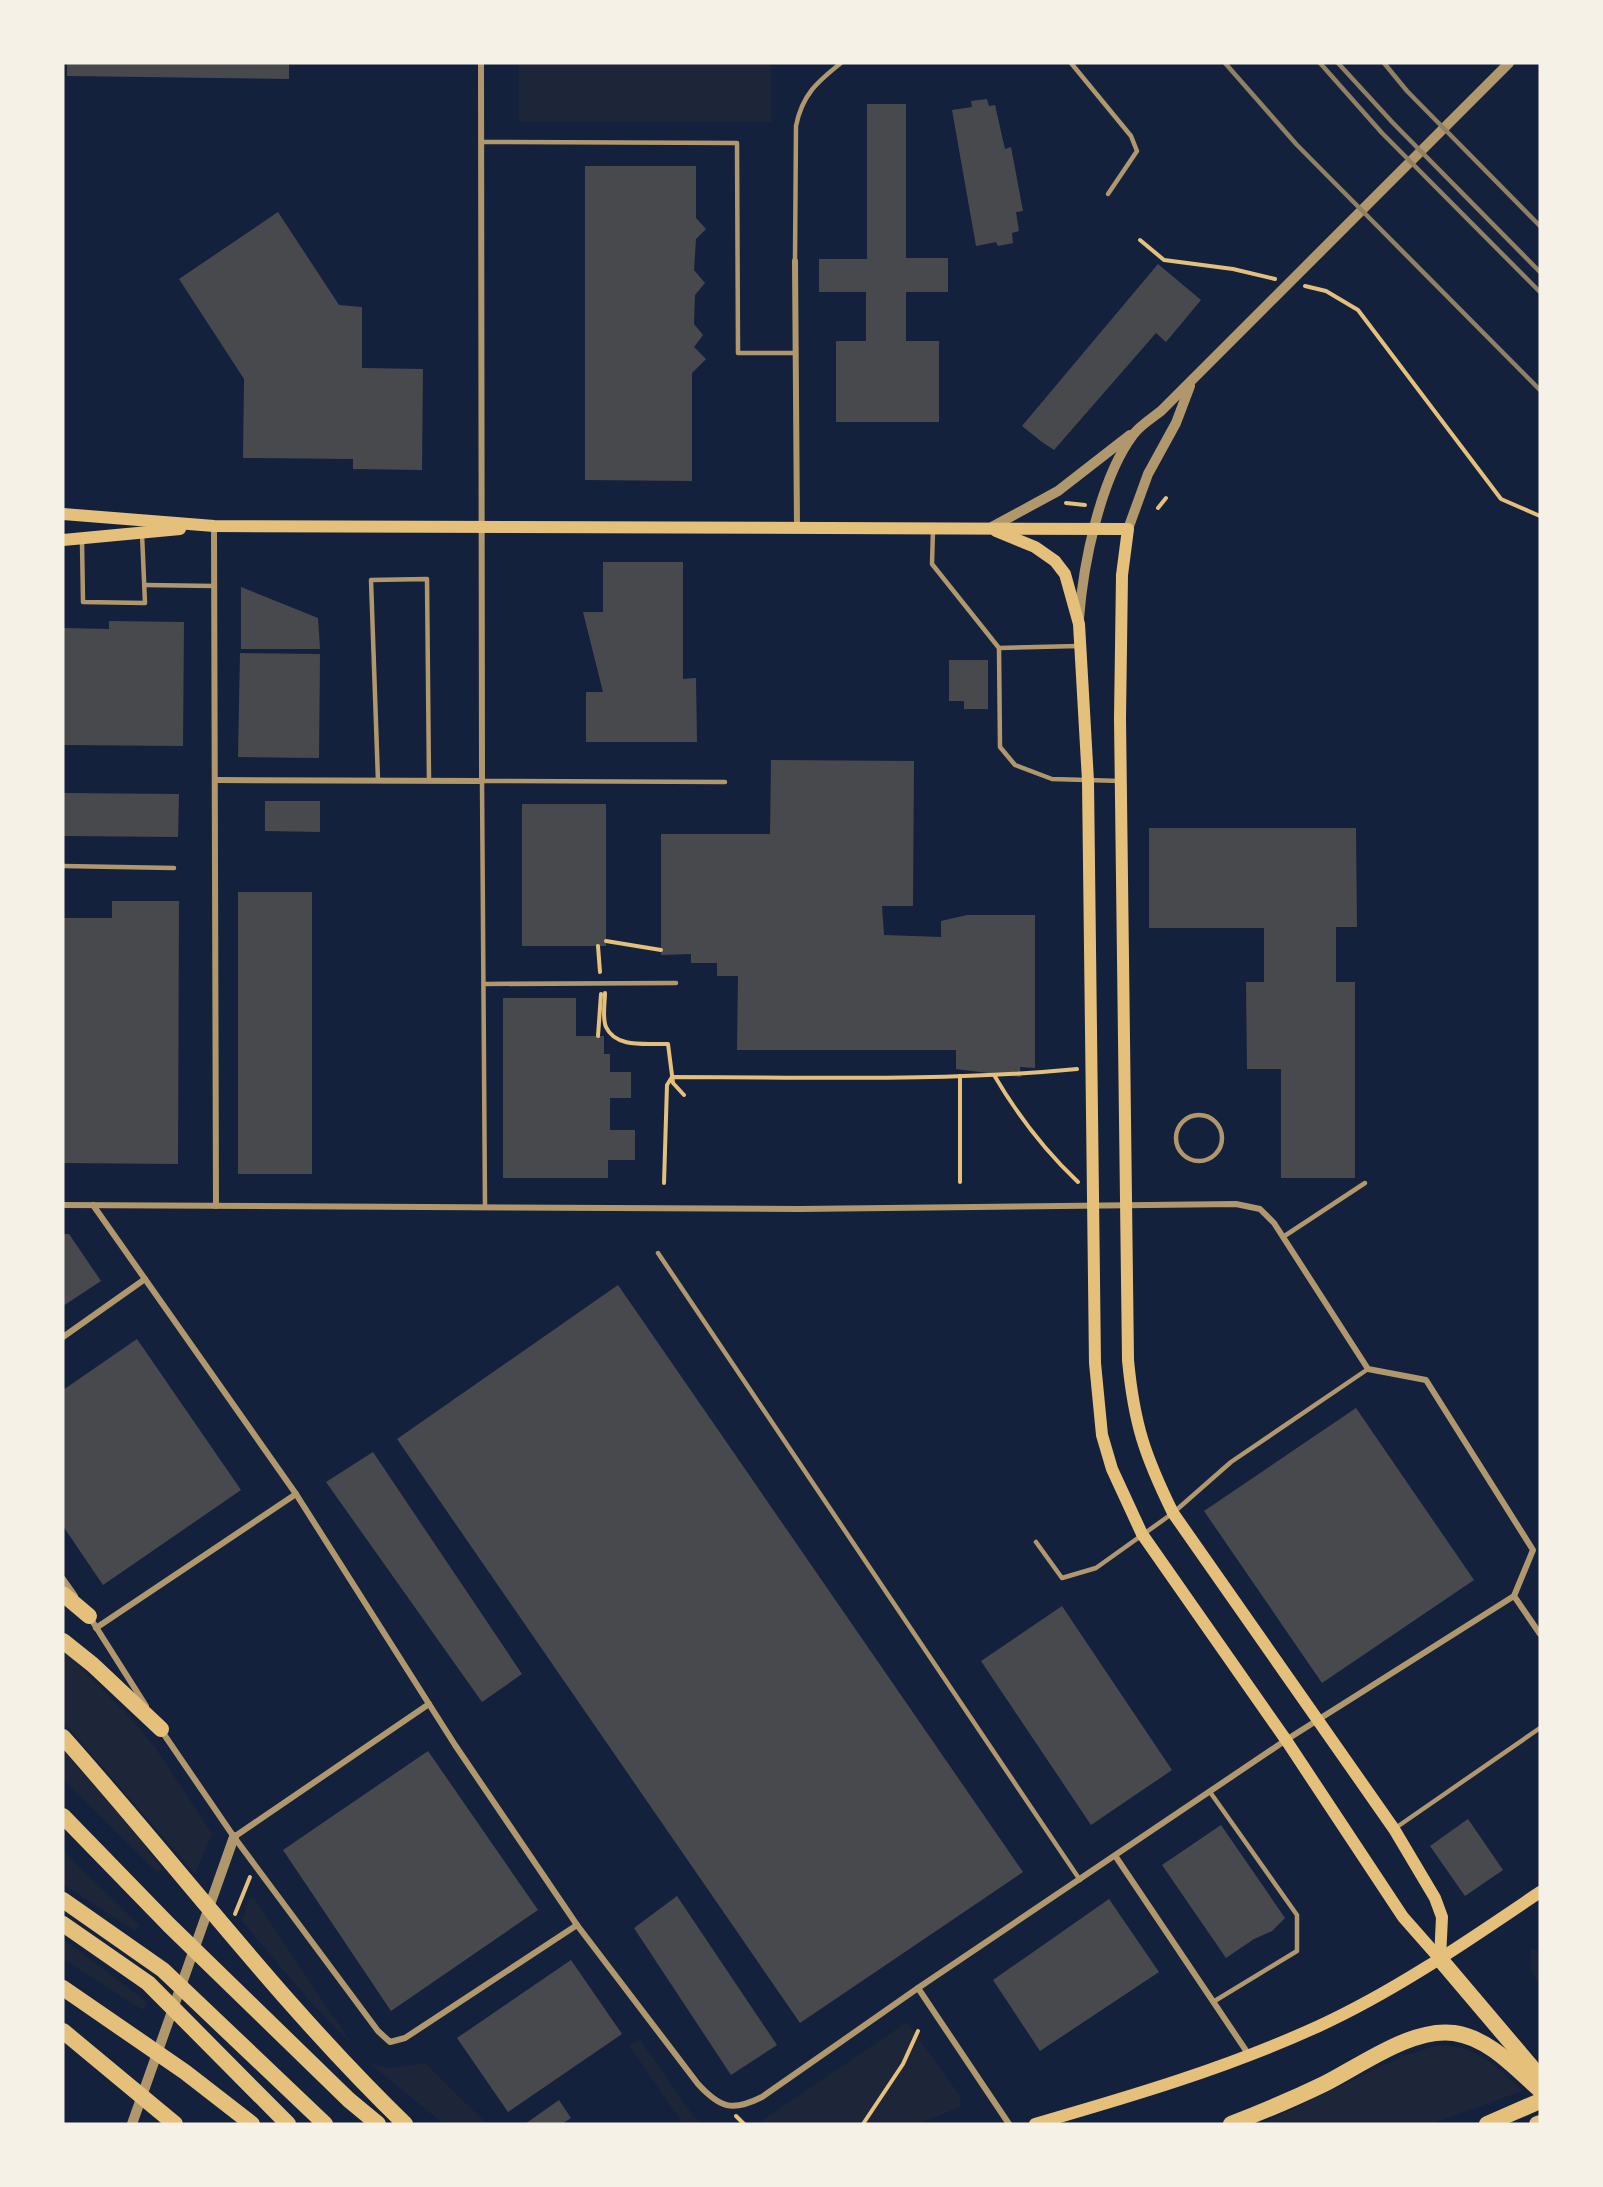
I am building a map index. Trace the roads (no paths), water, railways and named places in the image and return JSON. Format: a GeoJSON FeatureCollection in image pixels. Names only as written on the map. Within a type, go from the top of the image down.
{"type":"FeatureCollection","features":[{"type":"Feature","properties":{"kind":"highway"},"geometry":{"type":"LineString","coordinates":[[63,1594],[92,1622]]}},
{"type":"Feature","properties":{"kind":"highway"},"geometry":{"type":"LineString","coordinates":[[63,1641],[93,1665],[161,1729]]}},
{"type":"Feature","properties":{"kind":"highway"},"geometry":{"type":"LineString","coordinates":[[63,1737],[289,2005],[347,2068],[405,2124]]}},
{"type":"Feature","properties":{"kind":"highway"},"geometry":{"type":"LineString","coordinates":[[63,1816],[169,1926],[341,2092],[378,2124]]}},
{"type":"Feature","properties":{"kind":"highway"},"geometry":{"type":"LineString","coordinates":[[63,1900],[163,1970],[325,2124]]}},
{"type":"Feature","properties":{"kind":"highway"},"geometry":{"type":"LineString","coordinates":[[63,1924],[148,1983],[288,2124]]}},
{"type":"Feature","properties":{"kind":"highway"},"geometry":{"type":"LineString","coordinates":[[1440,1959],[1507,2050],[1540,2090]]}},
{"type":"Feature","properties":{"kind":"highway"},"geometry":{"type":"LineString","coordinates":[[63,1988],[186,2072],[252,2124]]}},
{"type":"Feature","properties":{"kind":"highway"},"geometry":{"type":"LineString","coordinates":[[63,2031],[175,2124]]}},
{"type":"Feature","properties":{"kind":"highway"},"geometry":{"type":"LineString","coordinates":[[1231,2124],[1323,2085],[1420,2036],[1438,2032],[1455,2033],[1507,2050],[1540,2077]]}},
{"type":"Feature","properties":{"kind":"highway"},"geometry":{"type":"LineString","coordinates":[[1487,2124],[1540,2102]]}},
{"type":"Feature","properties":{"kind":"main road"},"geometry":{"type":"LineString","coordinates":[[63,514],[214,526],[1128,529],[1122,575],[1120,624],[1128,1360],[1132,1396],[1146,1455],[1173,1513],[1394,1829],[1435,1898],[1442,1917],[1440,1959]]}},
{"type":"Feature","properties":{"kind":"main road"},"geometry":{"type":"LineString","coordinates":[[63,540],[214,526]]}},
{"type":"Feature","properties":{"kind":"main road"},"geometry":{"type":"LineString","coordinates":[[990,528],[1035,547],[1055,561],[1065,574],[1079,624],[1088,781],[1095,1363],[1099,1414],[1112,1469],[1142,1534],[1287,1740],[1403,1917],[1440,1959]]}},
{"type":"Feature","properties":{"kind":"main road"},"geometry":{"type":"LineString","coordinates":[[1035,2124],[1141,2094],[1250,2056],[1346,2012],[1440,1959],[1540,1892]]}},
{"type":"Feature","properties":{"kind":"street"},"geometry":{"type":"LineString","coordinates":[[215,780],[482,781],[481,63]]}},
{"type":"Feature","properties":{"kind":"street"},"geometry":{"type":"LineString","coordinates":[[990,528],[1058,491],[1161,411],[1509,63]]}},
{"type":"Feature","properties":{"kind":"street"},"geometry":{"type":"LineString","coordinates":[[795,261],[797,529]]}},
{"type":"Feature","properties":{"kind":"street"},"geometry":{"type":"LineString","coordinates":[[1128,529],[1148,474],[1176,423],[1192,380]]}},
{"type":"Feature","properties":{"kind":"street"},"geometry":{"type":"LineString","coordinates":[[1079,624],[1082,576],[1093,528],[1116,467],[1133,434]]}},
{"type":"Feature","properties":{"kind":"street"},"geometry":{"type":"LineString","coordinates":[[214,526],[216,1206]]}},
{"type":"Feature","properties":{"kind":"street"},"geometry":{"type":"LineString","coordinates":[[63,1205],[93,1205],[216,1206],[485,1207],[1127,1207],[1236,1204],[1260,1209],[1282,1236],[1368,1369],[1426,1380],[1533,1550],[1514,1596],[1319,1722],[1287,1740],[918,1988],[762,2097],[746,2105],[727,2107],[710,2097],[698,2084],[577,1924],[429,1704],[296,1494],[93,1205]]}},
{"type":"Feature","properties":{"kind":"street"},"geometry":{"type":"LineString","coordinates":[[63,1337],[145,1279]]}},
{"type":"Feature","properties":{"kind":"street"},"geometry":{"type":"LineString","coordinates":[[92,1622],[296,1494]]}},
{"type":"Feature","properties":{"kind":"street"},"geometry":{"type":"LineString","coordinates":[[63,1579],[234,1837],[378,2031],[390,2042],[405,2038],[577,1924]]}},
{"type":"Feature","properties":{"kind":"street"},"geometry":{"type":"LineString","coordinates":[[1514,1596],[1540,1634]]}},
{"type":"Feature","properties":{"kind":"street"},"geometry":{"type":"LineString","coordinates":[[132,2124],[234,1837],[429,1704]]}},
{"type":"Feature","properties":{"kind":"street"},"geometry":{"type":"LineString","coordinates":[[1116,1857],[1250,2056]]}},
{"type":"Feature","properties":{"kind":"street"},"geometry":{"type":"LineString","coordinates":[[918,1988],[1008,2124]]}},
{"type":"Feature","properties":{"kind":"lane"},"geometry":{"type":"LineString","coordinates":[[795,261],[796,126],[800,105],[815,85],[841,63]]}},
{"type":"Feature","properties":{"kind":"lane"},"geometry":{"type":"LineString","coordinates":[[1071,63],[1131,136],[1137,151],[1108,194]]}},
{"type":"Feature","properties":{"kind":"lane"},"geometry":{"type":"LineString","coordinates":[[481,142],[737,143],[738,353],[795,353]]}},
{"type":"Feature","properties":{"kind":"lane"},"geometry":{"type":"LineString","coordinates":[[933,528],[932,564],[999,648],[1000,747],[1015,765],[1052,779],[1122,781]]}},
{"type":"Feature","properties":{"kind":"lane"},"geometry":{"type":"LineString","coordinates":[[82,538],[83,602],[146,603],[142,533]]}},
{"type":"Feature","properties":{"kind":"lane"},"geometry":{"type":"LineString","coordinates":[[378,781],[371,580],[427,579],[429,781]]}},
{"type":"Feature","properties":{"kind":"lane"},"geometry":{"type":"LineString","coordinates":[[145,585],[214,586]]}},
{"type":"Feature","properties":{"kind":"lane"},"geometry":{"type":"LineString","coordinates":[[999,648],[1081,646]]}},
{"type":"Feature","properties":{"kind":"lane"},"geometry":{"type":"LineString","coordinates":[[485,1207],[482,781],[725,782]]}},
{"type":"Feature","properties":{"kind":"lane"},"geometry":{"type":"LineString","coordinates":[[63,866],[174,868]]}},
{"type":"Feature","properties":{"kind":"lane"},"geometry":{"type":"LineString","coordinates":[[484,984],[676,983]]}},
{"type":"Feature","properties":{"kind":"lane"},"geometry":{"type":"LineString","coordinates":[[1197,1115],[1208,1116],[1215,1122],[1222,1138],[1216,1153],[1200,1161],[1182,1153],[1176,1136],[1182,1122],[1197,1115]]}},
{"type":"Feature","properties":{"kind":"lane"},"geometry":{"type":"LineString","coordinates":[[1282,1236],[1365,1183]]}},
{"type":"Feature","properties":{"kind":"lane"},"geometry":{"type":"LineString","coordinates":[[658,1253],[1081,1880]]}},
{"type":"Feature","properties":{"kind":"lane"},"geometry":{"type":"LineString","coordinates":[[1036,1542],[1062,1578],[1096,1568],[1173,1513],[1231,1462],[1368,1369]]}},
{"type":"Feature","properties":{"kind":"lane"},"geometry":{"type":"LineString","coordinates":[[1394,1829],[1540,1728]]}},
{"type":"Feature","properties":{"kind":"lane"},"geometry":{"type":"LineString","coordinates":[[1210,1792],[1297,1916],[1297,1951],[1213,2002]]}},
{"type":"Feature","properties":{"kind":"railway"},"geometry":{"type":"LineString","coordinates":[[1225,63],[1297,145],[1540,390]]}},
{"type":"Feature","properties":{"kind":"railway"},"geometry":{"type":"LineString","coordinates":[[1320,63],[1382,133],[1540,292]]}},
{"type":"Feature","properties":{"kind":"railway"},"geometry":{"type":"LineString","coordinates":[[1338,63],[1393,123],[1540,272]]}},
{"type":"Feature","properties":{"kind":"railway"},"geometry":{"type":"LineString","coordinates":[[1384,63],[1407,91],[1540,226]]}}]}
